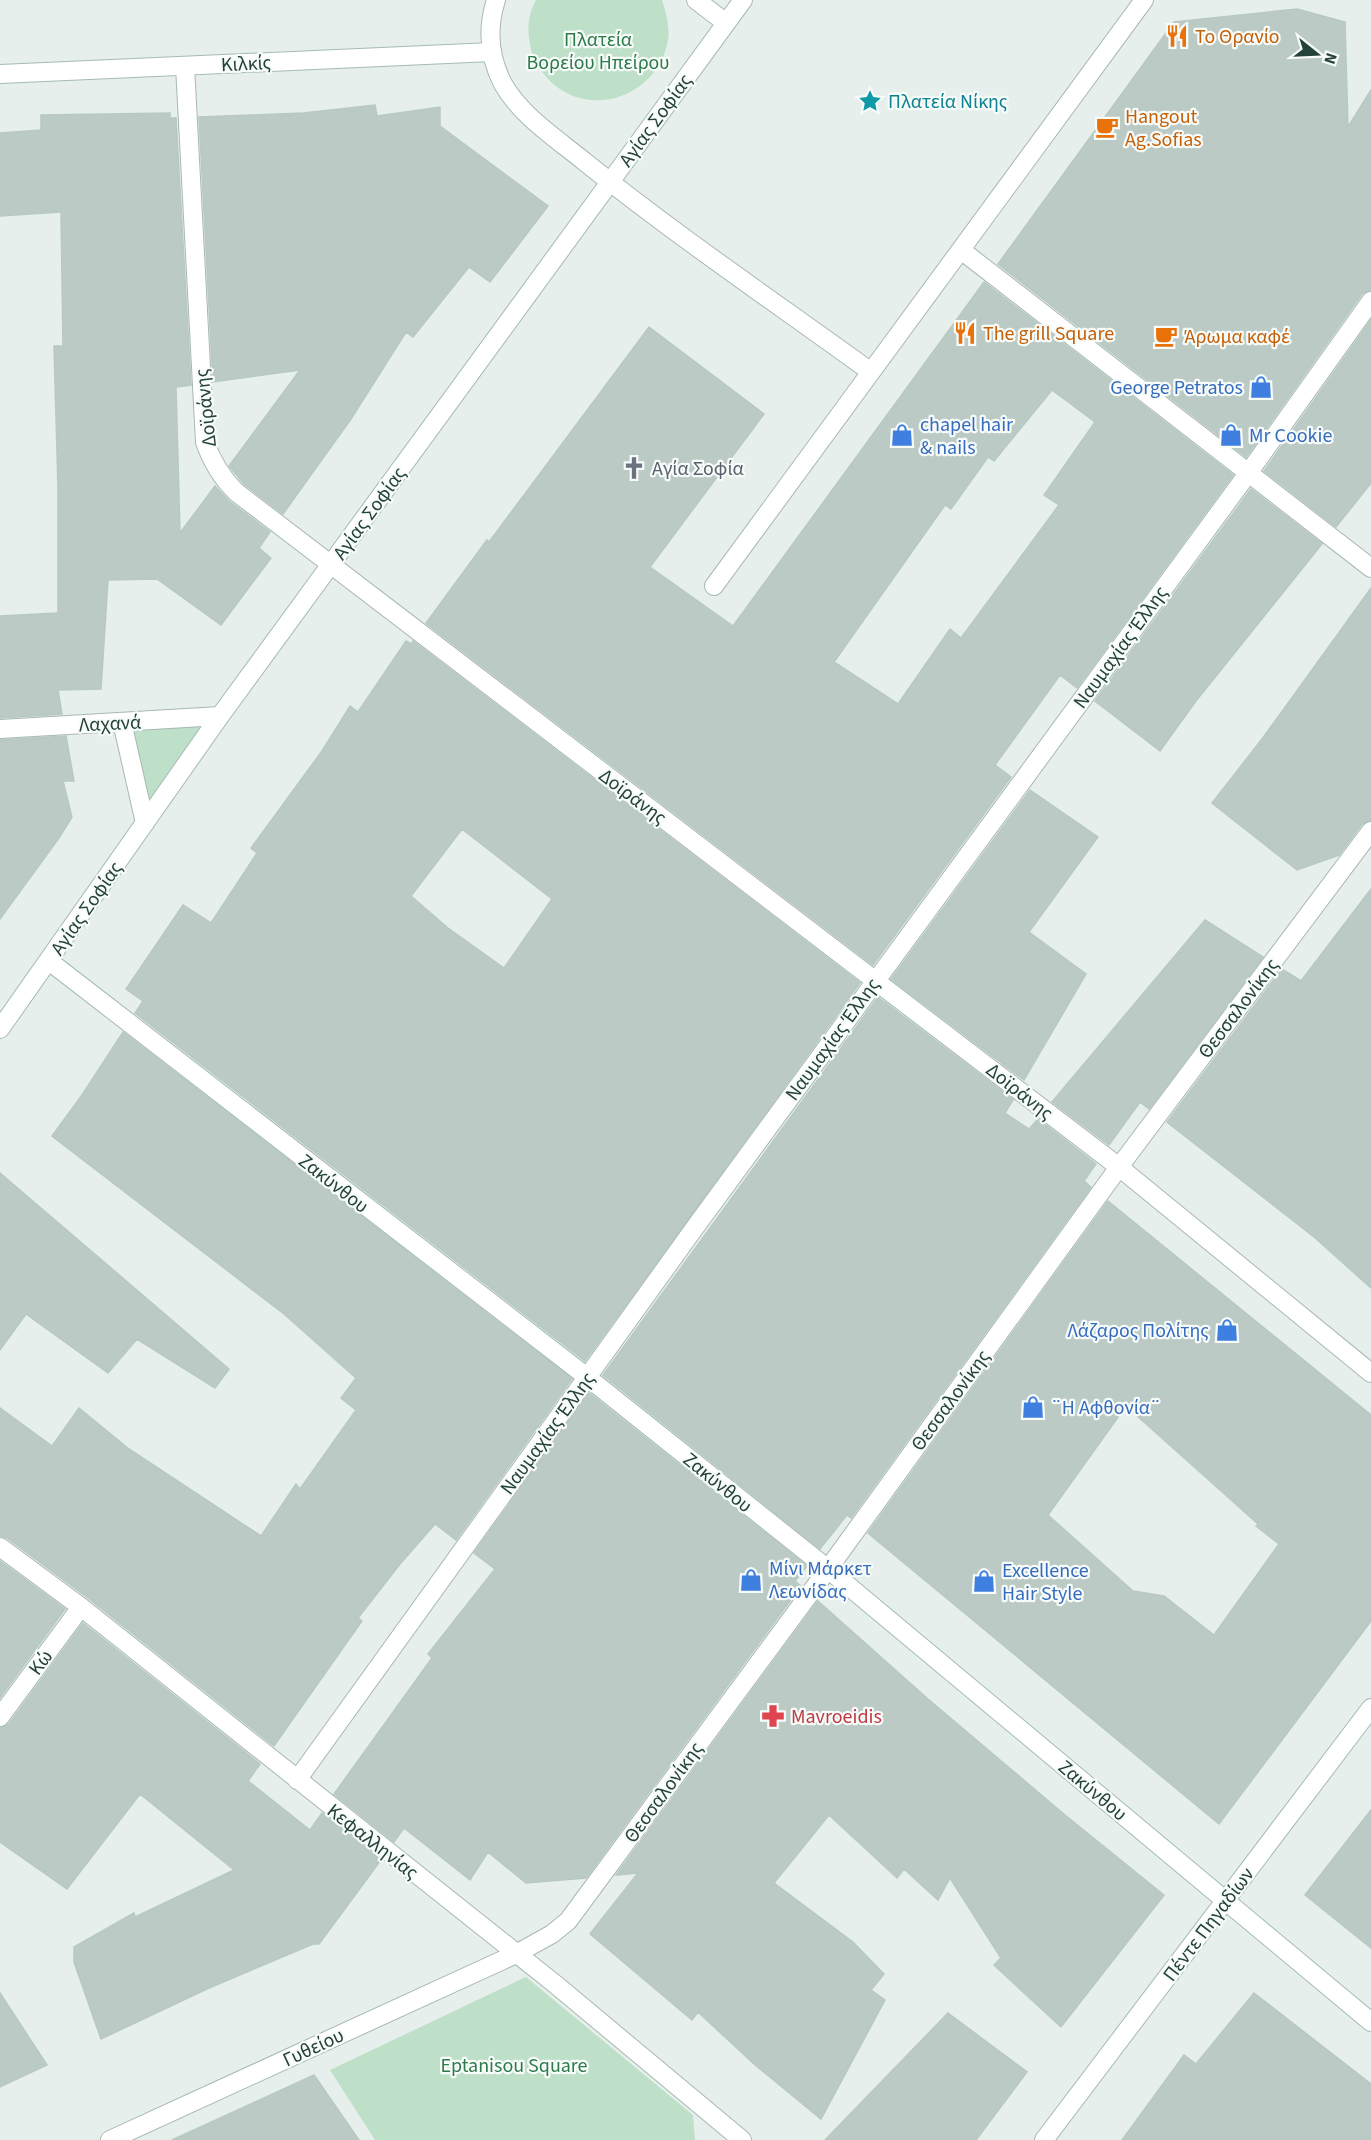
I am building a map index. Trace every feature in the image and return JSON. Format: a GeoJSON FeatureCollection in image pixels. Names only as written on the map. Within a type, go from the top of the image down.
{"type":"FeatureCollection","features":[{"type":"Feature","properties":{"kind":"street"},"geometry":{"type":"LineString","coordinates":[[496,0],[490,21],[492,52],[503,84],[522,109],[610,182],[871,372]]}},
{"type":"Feature","properties":{"kind":"street"},"geometry":{"type":"LineString","coordinates":[[696,0],[726,23]]}},
{"type":"Feature","properties":{"kind":"street","name":"Αγίας Σοφίας"},"geometry":{"type":"LineString","coordinates":[[0,1029],[220,716],[743,0]]}},
{"type":"Feature","properties":{"kind":"street"},"geometry":{"type":"LineString","coordinates":[[714,586],[1144,0]]}},
{"type":"Feature","properties":{"kind":"street","name":"Κιλκίς"},"geometry":{"type":"LineString","coordinates":[[0,74],[492,52]]}},
{"type":"Feature","properties":{"kind":"street","name":"Δοϊράνης"},"geometry":{"type":"LineString","coordinates":[[185,66],[205,442],[217,470],[236,492],[1119,1167],[1371,1373]]}},
{"type":"Feature","properties":{"kind":"street"},"geometry":{"type":"LineString","coordinates":[[961,250],[1371,568]]}},
{"type":"Feature","properties":{"kind":"street","name":"Ναυμαχίας Έλλης"},"geometry":{"type":"LineString","coordinates":[[297,1780],[587,1377],[1249,472],[1371,301]]}},
{"type":"Feature","properties":{"kind":"street","name":"Λαχανά"},"geometry":{"type":"LineString","coordinates":[[0,729],[220,716]]}},
{"type":"Feature","properties":{"kind":"street"},"geometry":{"type":"LineString","coordinates":[[122,722],[145,823]]}},
{"type":"Feature","properties":{"kind":"street","name":"Θεσσαλονίκης"},"geometry":{"type":"LineString","coordinates":[[516,1954],[552,1934],[568,1921],[828,1569],[1119,1167],[1371,831]]}},
{"type":"Feature","properties":{"kind":"street","name":"Ζακύνθου"},"geometry":{"type":"LineString","coordinates":[[49,961],[587,1377],[828,1569],[1371,2022]]}},
{"type":"Feature","properties":{"kind":"street","name":"Κεφαλληνίας"},"geometry":{"type":"LineString","coordinates":[[0,1547],[81,1607],[555,1984],[742,2140]]}},
{"type":"Feature","properties":{"kind":"street","name":"Κώ"},"geometry":{"type":"LineString","coordinates":[[0,1717],[81,1607]]}},
{"type":"Feature","properties":{"kind":"street","name":"Πέντε Πηγαδίων"},"geometry":{"type":"LineString","coordinates":[[1044,2140],[1371,1708]]}},
{"type":"Feature","properties":{"kind":"street","name":"Γυθείου"},"geometry":{"type":"LineString","coordinates":[[110,2140],[516,1954]]}},
{"type":"Feature","properties":{"kind":"green space","name":"Πλατεία Βορείου Ηπείρου"},"geometry":{"type":"Polygon","coordinates":[[[536,0],[662,0],[668,40],[662,59],[652,75],[638,87],[622,96],[605,100],[587,99],[569,94],[548,79],[531,50],[528,27],[536,0]]]}},
{"type":"Feature","properties":{"kind":"green space"},"geometry":{"type":"Polygon","coordinates":[[[220,716],[145,823],[122,722],[220,716]]]}},
{"type":"Feature","properties":{"kind":"green space","name":"Eptanisou Square"},"geometry":{"type":"Polygon","coordinates":[[[526,1977],[693,2115],[695,2140],[375,2140],[330,2070],[526,1977]]]}},
{"type":"Feature","properties":{"kind":"building"},"geometry":{"type":"Polygon","coordinates":[[[1297,9],[1345,22],[1348,127],[1371,90],[1371,290],[1362,294],[1246,457],[998,264],[1174,22],[1297,9]]]}},
{"type":"Feature","properties":{"kind":"building"},"geometry":{"type":"Polygon","coordinates":[[[375,105],[377,116],[440,107],[440,126],[548,206],[490,282],[469,267],[413,337],[406,332],[351,419],[283,514],[244,484],[229,466],[300,370],[213,382],[199,117],[303,113],[375,105]]]}},
{"type":"Feature","properties":{"kind":"building"},"geometry":{"type":"Polygon","coordinates":[[[170,113],[170,118],[176,118],[191,385],[176,387],[180,533],[215,486],[229,501],[270,532],[259,548],[271,558],[221,625],[157,579],[108,580],[101,689],[58,690],[62,714],[0,718],[0,616],[58,613],[58,488],[54,346],[63,346],[61,212],[0,216],[0,133],[41,130],[41,115],[170,113]]]}},
{"type":"Feature","properties":{"kind":"building"},"geometry":{"type":"Polygon","coordinates":[[[984,282],[1233,475],[1077,688],[1060,675],[995,765],[1011,777],[873,965],[426,623],[649,327],[764,414],[650,567],[733,626],[984,282]],[[1052,390],[994,461],[988,457],[951,509],[945,505],[834,662],[898,704],[950,629],[961,638],[1059,505],[1044,495],[1095,422],[1052,390]]]}},
{"type":"Feature","properties":{"kind":"building"},"geometry":{"type":"Polygon","coordinates":[[[1371,320],[1371,483],[1336,527],[1264,471],[1371,320]]]}},
{"type":"Feature","properties":{"kind":"building"},"geometry":{"type":"Polygon","coordinates":[[[1251,489],[1322,544],[1196,701],[1160,751],[1095,701],[1251,489]]]}},
{"type":"Feature","properties":{"kind":"building"},"geometry":{"type":"Polygon","coordinates":[[[1371,588],[1371,820],[1362,824],[1339,855],[1297,870],[1212,803],[1262,739],[1371,588]]]}},
{"type":"Feature","properties":{"kind":"building"},"geometry":{"type":"Polygon","coordinates":[[[406,641],[411,644],[413,641],[860,983],[585,1361],[135,1013],[143,1001],[126,989],[183,905],[211,923],[257,853],[251,848],[322,751],[350,706],[358,712],[406,641]],[[462,829],[411,896],[448,928],[504,968],[552,899],[462,829]]]}},
{"type":"Feature","properties":{"kind":"building"},"geometry":{"type":"Polygon","coordinates":[[[66,736],[74,781],[63,781],[72,817],[0,919],[0,740],[66,736]]]}},
{"type":"Feature","properties":{"kind":"building"},"geometry":{"type":"Polygon","coordinates":[[[1030,790],[1098,837],[1029,932],[1086,974],[1024,1080],[891,979],[1030,790]]]}},
{"type":"Feature","properties":{"kind":"building"},"geometry":{"type":"Polygon","coordinates":[[[1371,889],[1371,1288],[1314,1237],[1167,1122],[1282,969],[1301,981],[1371,889]]]}},
{"type":"Feature","properties":{"kind":"building"},"geometry":{"type":"Polygon","coordinates":[[[1205,920],[1263,957],[1149,1109],[1140,1102],[1109,1145],[1052,1102],[1205,920]]]}},
{"type":"Feature","properties":{"kind":"building"},"geometry":{"type":"Polygon","coordinates":[[[878,997],[1013,1100],[1005,1113],[1029,1129],[1038,1119],[1096,1164],[1084,1181],[1091,1187],[851,1518],[847,1515],[820,1549],[603,1375],[878,997]]]}},
{"type":"Feature","properties":{"kind":"building"},"geometry":{"type":"Polygon","coordinates":[[[123,1032],[572,1379],[456,1540],[435,1524],[400,1564],[358,1618],[362,1621],[274,1746],[88,1598],[7,1538],[0,1536],[0,1408],[52,1446],[79,1408],[129,1449],[261,1536],[296,1484],[300,1489],[356,1410],[341,1398],[356,1378],[284,1314],[52,1136],[123,1032]]]}},
{"type":"Feature","properties":{"kind":"building"},"geometry":{"type":"Polygon","coordinates":[[[0,1173],[229,1369],[215,1388],[137,1339],[108,1373],[26,1314],[0,1350],[0,1173]]]}},
{"type":"Feature","properties":{"kind":"building"},"geometry":{"type":"Polygon","coordinates":[[[1108,1201],[1371,1415],[1371,1621],[1219,1824],[868,1533],[1108,1201]],[[1126,1406],[1048,1515],[1133,1591],[1164,1596],[1214,1635],[1279,1544],[1256,1526],[1258,1524],[1126,1406]]]}},
{"type":"Feature","properties":{"kind":"building"},"geometry":{"type":"Polygon","coordinates":[[[589,1393],[807,1566],[795,1581],[801,1586],[586,1878],[526,1883],[488,1852],[470,1880],[404,1828],[394,1842],[334,1794],[432,1658],[428,1654],[495,1569],[474,1553],[589,1393]]]}},
{"type":"Feature","properties":{"kind":"building"},"geometry":{"type":"Polygon","coordinates":[[[0,1561],[65,1609],[0,1698],[0,1561]]]}},
{"type":"Feature","properties":{"kind":"building"},"geometry":{"type":"Polygon","coordinates":[[[818,1601],[928,1699],[1164,1895],[1061,2027],[994,1965],[1001,1958],[950,1878],[938,1900],[904,1869],[897,1878],[829,1815],[774,1883],[853,1942],[884,1974],[871,1990],[885,2000],[821,2119],[754,2064],[698,2012],[692,2020],[590,1934],[638,1873],[616,1875],[818,1601]]]}},
{"type":"Feature","properties":{"kind":"building"},"geometry":{"type":"Polygon","coordinates":[[[83,1623],[260,1764],[248,1781],[310,1830],[322,1813],[381,1860],[319,1944],[313,1944],[209,1988],[101,2039],[74,1962],[74,1947],[134,1913],[135,1917],[234,1870],[140,1794],[67,1889],[0,1842],[0,1728],[9,1724],[83,1623]]]}},
{"type":"Feature","properties":{"kind":"building"},"geometry":{"type":"Polygon","coordinates":[[[1371,1810],[1371,1948],[1305,1895],[1371,1810]]]}},
{"type":"Feature","properties":{"kind":"building"},"geometry":{"type":"Polygon","coordinates":[[[0,1993],[47,2065],[0,2087],[0,1993]]]}},
{"type":"Feature","properties":{"kind":"building"},"geometry":{"type":"Polygon","coordinates":[[[1254,1993],[1371,2084],[1371,2140],[1122,2140],[1184,2055],[1196,2064],[1254,1993]]]}},
{"type":"Feature","properties":{"kind":"building"},"geometry":{"type":"Polygon","coordinates":[[[948,2013],[1027,2072],[976,2140],[825,2140],[948,2013]]]}},
{"type":"Feature","properties":{"kind":"building"},"geometry":{"type":"Polygon","coordinates":[[[314,2075],[359,2140],[172,2140],[314,2075]]]}},
{"type":"Feature","properties":{"kind":"place","name":"Το Θρανίο"},"geometry":{"type":"Point","coordinates":[1177,36]}},
{"type":"Feature","properties":{"kind":"place","name":"Πλατεία Νίκης"},"geometry":{"type":"Point","coordinates":[870,101]}},
{"type":"Feature","properties":{"kind":"place","name":"Hangout Ag.Sofias"},"geometry":{"type":"Point","coordinates":[1107,127]}},
{"type":"Feature","properties":{"kind":"place","name":"The grill Square"},"geometry":{"type":"Point","coordinates":[965,333]}},
{"type":"Feature","properties":{"kind":"place","name":"Άρωμα καφέ"},"geometry":{"type":"Point","coordinates":[1166,336]}},
{"type":"Feature","properties":{"kind":"place","name":"George Petratos"},"geometry":{"type":"Point","coordinates":[1261,387]}},
{"type":"Feature","properties":{"kind":"place","name":"chapel hair & nails"},"geometry":{"type":"Point","coordinates":[902,435]}},
{"type":"Feature","properties":{"kind":"place","name":"Mr Cookie"},"geometry":{"type":"Point","coordinates":[1231,435]}},
{"type":"Feature","properties":{"kind":"place","name":"Αγία Σοφία"},"geometry":{"type":"Point","coordinates":[634,468]}},
{"type":"Feature","properties":{"kind":"place","name":"Λάζαρος Πολίτης"},"geometry":{"type":"Point","coordinates":[1227,1330]}},
{"type":"Feature","properties":{"kind":"place","name":"¨Η Αφθονία¨"},"geometry":{"type":"Point","coordinates":[1033,1407]}},
{"type":"Feature","properties":{"kind":"place","name":"Μίνι Μάρκετ Λεωνίδας"},"geometry":{"type":"Point","coordinates":[751,1580]}},
{"type":"Feature","properties":{"kind":"place","name":"Excellence Hair Style"},"geometry":{"type":"Point","coordinates":[984,1581]}},
{"type":"Feature","properties":{"kind":"place","name":"Mavroeidis"},"geometry":{"type":"Point","coordinates":[773,1716]}}]}
